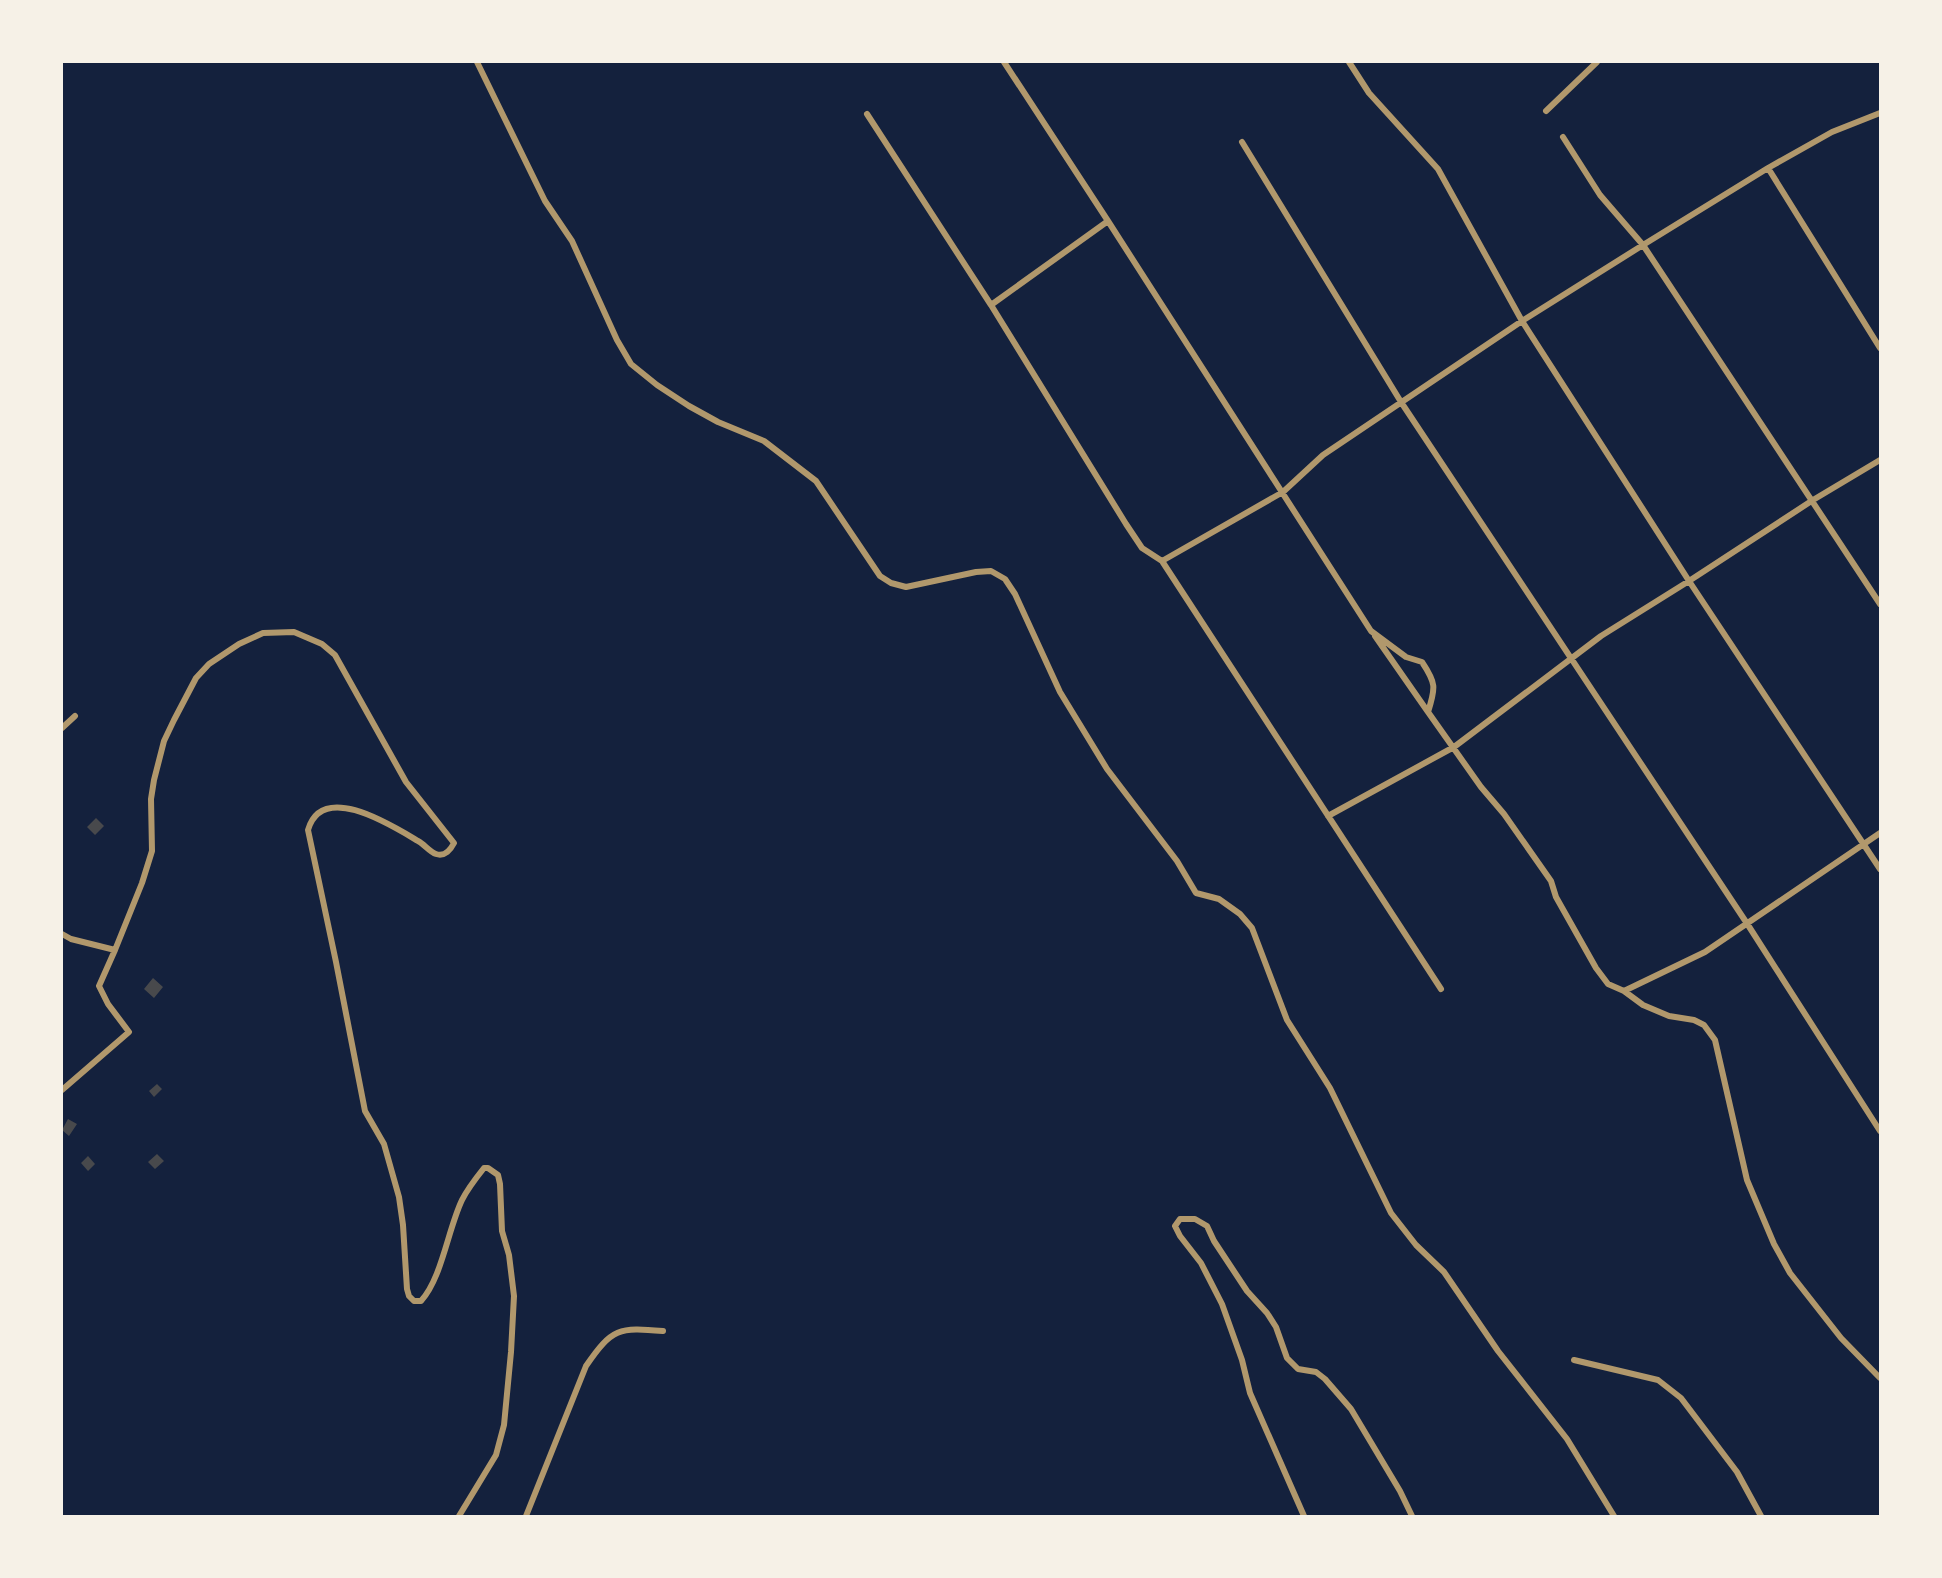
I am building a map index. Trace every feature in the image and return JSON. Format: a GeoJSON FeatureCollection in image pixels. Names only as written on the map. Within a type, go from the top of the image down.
{"type":"FeatureCollection","features":[{"type":"Feature","properties":{"kind":"street"},"geometry":{"type":"LineString","coordinates":[[477,62],[545,201],[572,241],[617,340],[631,364],[689,406],[718,422],[764,441],[816,481],[880,576],[891,583],[906,587],[991,571],[1005,579],[1016,594],[1060,692],[1107,769],[1177,861],[1197,893],[1219,899],[1240,914],[1252,928],[1287,1020],[1330,1088],[1391,1213],[1416,1245],[1444,1272],[1498,1351],[1567,1439],[1614,1516]]}},
{"type":"Feature","properties":{"kind":"street"},"geometry":{"type":"LineString","coordinates":[[1004,62],[1371,631],[1480,787],[1504,814],[1551,881],[1556,897],[1596,968],[1608,984],[1624,991],[1644,1005],[1669,1016],[1694,1020],[1704,1025],[1715,1040],[1747,1180],[1774,1244],[1790,1272],[1841,1338],[1881,1378]]}},
{"type":"Feature","properties":{"kind":"street"},"geometry":{"type":"LineString","coordinates":[[1348,62],[1369,93],[1438,170],[1522,321],[1689,581],[1881,869]]}},
{"type":"Feature","properties":{"kind":"street"},"geometry":{"type":"LineString","coordinates":[[1545,111],[1597,62]]}},
{"type":"Feature","properties":{"kind":"street"},"geometry":{"type":"LineString","coordinates":[[1162,561],[1283,492],[1323,455],[1522,321],[1643,245],[1768,168],[1832,132],[1881,113]]}},
{"type":"Feature","properties":{"kind":"street"},"geometry":{"type":"LineString","coordinates":[[867,114],[991,305],[1126,524],[1142,548],[1162,561],[1441,989]]}},
{"type":"Feature","properties":{"kind":"street"},"geometry":{"type":"LineString","coordinates":[[1563,137],[1600,195],[1643,245],[1881,604]]}},
{"type":"Feature","properties":{"kind":"street"},"geometry":{"type":"LineString","coordinates":[[1242,142],[1401,402],[1748,925],[1881,1131]]}},
{"type":"Feature","properties":{"kind":"street"},"geometry":{"type":"LineString","coordinates":[[1768,168],[1881,348]]}},
{"type":"Feature","properties":{"kind":"street"},"geometry":{"type":"LineString","coordinates":[[991,305],[1108,221]]}},
{"type":"Feature","properties":{"kind":"street"},"geometry":{"type":"LineString","coordinates":[[1328,816],[1454,747],[1601,636],[1812,500],[1881,460]]}},
{"type":"Feature","properties":{"kind":"street"},"geometry":{"type":"LineString","coordinates":[[1371,631],[1406,657],[1422,662],[1434,680],[1433,697],[1428,712]]}},
{"type":"Feature","properties":{"kind":"street"},"geometry":{"type":"LineString","coordinates":[[62,1090],[129,1032],[108,1004],[99,986],[142,883],[152,851],[151,798],[164,741],[196,678],[223,653],[263,633],[294,632],[322,644],[336,655],[406,782],[454,843],[450,850],[442,854],[435,854],[419,841],[369,814],[349,808],[327,808],[317,813],[310,821],[308,830],[365,1111],[384,1144],[399,1197],[407,1289],[414,1301],[421,1301],[431,1287],[462,1201],[472,1182],[484,1168],[488,1168],[498,1175],[500,1184],[502,1231],[509,1255],[514,1296],[504,1425],[496,1455],[459,1516]]}},
{"type":"Feature","properties":{"kind":"street"},"geometry":{"type":"LineString","coordinates":[[62,728],[75,716]]}},
{"type":"Feature","properties":{"kind":"street"},"geometry":{"type":"LineString","coordinates":[[1624,991],[1705,952],[1881,833]]}},
{"type":"Feature","properties":{"kind":"street"},"geometry":{"type":"LineString","coordinates":[[62,934],[71,939],[115,950]]}},
{"type":"Feature","properties":{"kind":"street"},"geometry":{"type":"LineString","coordinates":[[1305,1516],[1250,1393],[1240,1351],[1222,1304],[1201,1263],[1175,1226],[1180,1219],[1195,1220],[1208,1226],[1214,1242],[1247,1291],[1276,1327],[1287,1358],[1298,1369],[1317,1372],[1351,1409],[1400,1491],[1412,1516]]}},
{"type":"Feature","properties":{"kind":"street"},"geometry":{"type":"LineString","coordinates":[[526,1516],[586,1366],[598,1348],[621,1330],[663,1331]]}},
{"type":"Feature","properties":{"kind":"street"},"geometry":{"type":"LineString","coordinates":[[1574,1360],[1658,1380],[1682,1398],[1737,1472],[1761,1516]]}},
{"type":"Feature","properties":{"kind":"building"},"geometry":{"type":"Polygon","coordinates":[[[96,818],[104,826],[95,835],[87,827],[96,818]]]}},
{"type":"Feature","properties":{"kind":"building"},"geometry":{"type":"Polygon","coordinates":[[[153,978],[163,987],[154,998],[144,989],[153,978]]]}},
{"type":"Feature","properties":{"kind":"building"},"geometry":{"type":"Polygon","coordinates":[[[157,1084],[162,1089],[154,1097],[149,1091],[157,1084]]]}},
{"type":"Feature","properties":{"kind":"building"},"geometry":{"type":"Polygon","coordinates":[[[68,1119],[77,1124],[69,1136],[62,1130],[68,1119]]]}},
{"type":"Feature","properties":{"kind":"building"},"geometry":{"type":"Polygon","coordinates":[[[157,1154],[164,1161],[155,1169],[148,1162],[157,1154]]]}},
{"type":"Feature","properties":{"kind":"building"},"geometry":{"type":"Polygon","coordinates":[[[88,1156],[95,1164],[88,1171],[81,1163],[88,1156]]]}}]}
